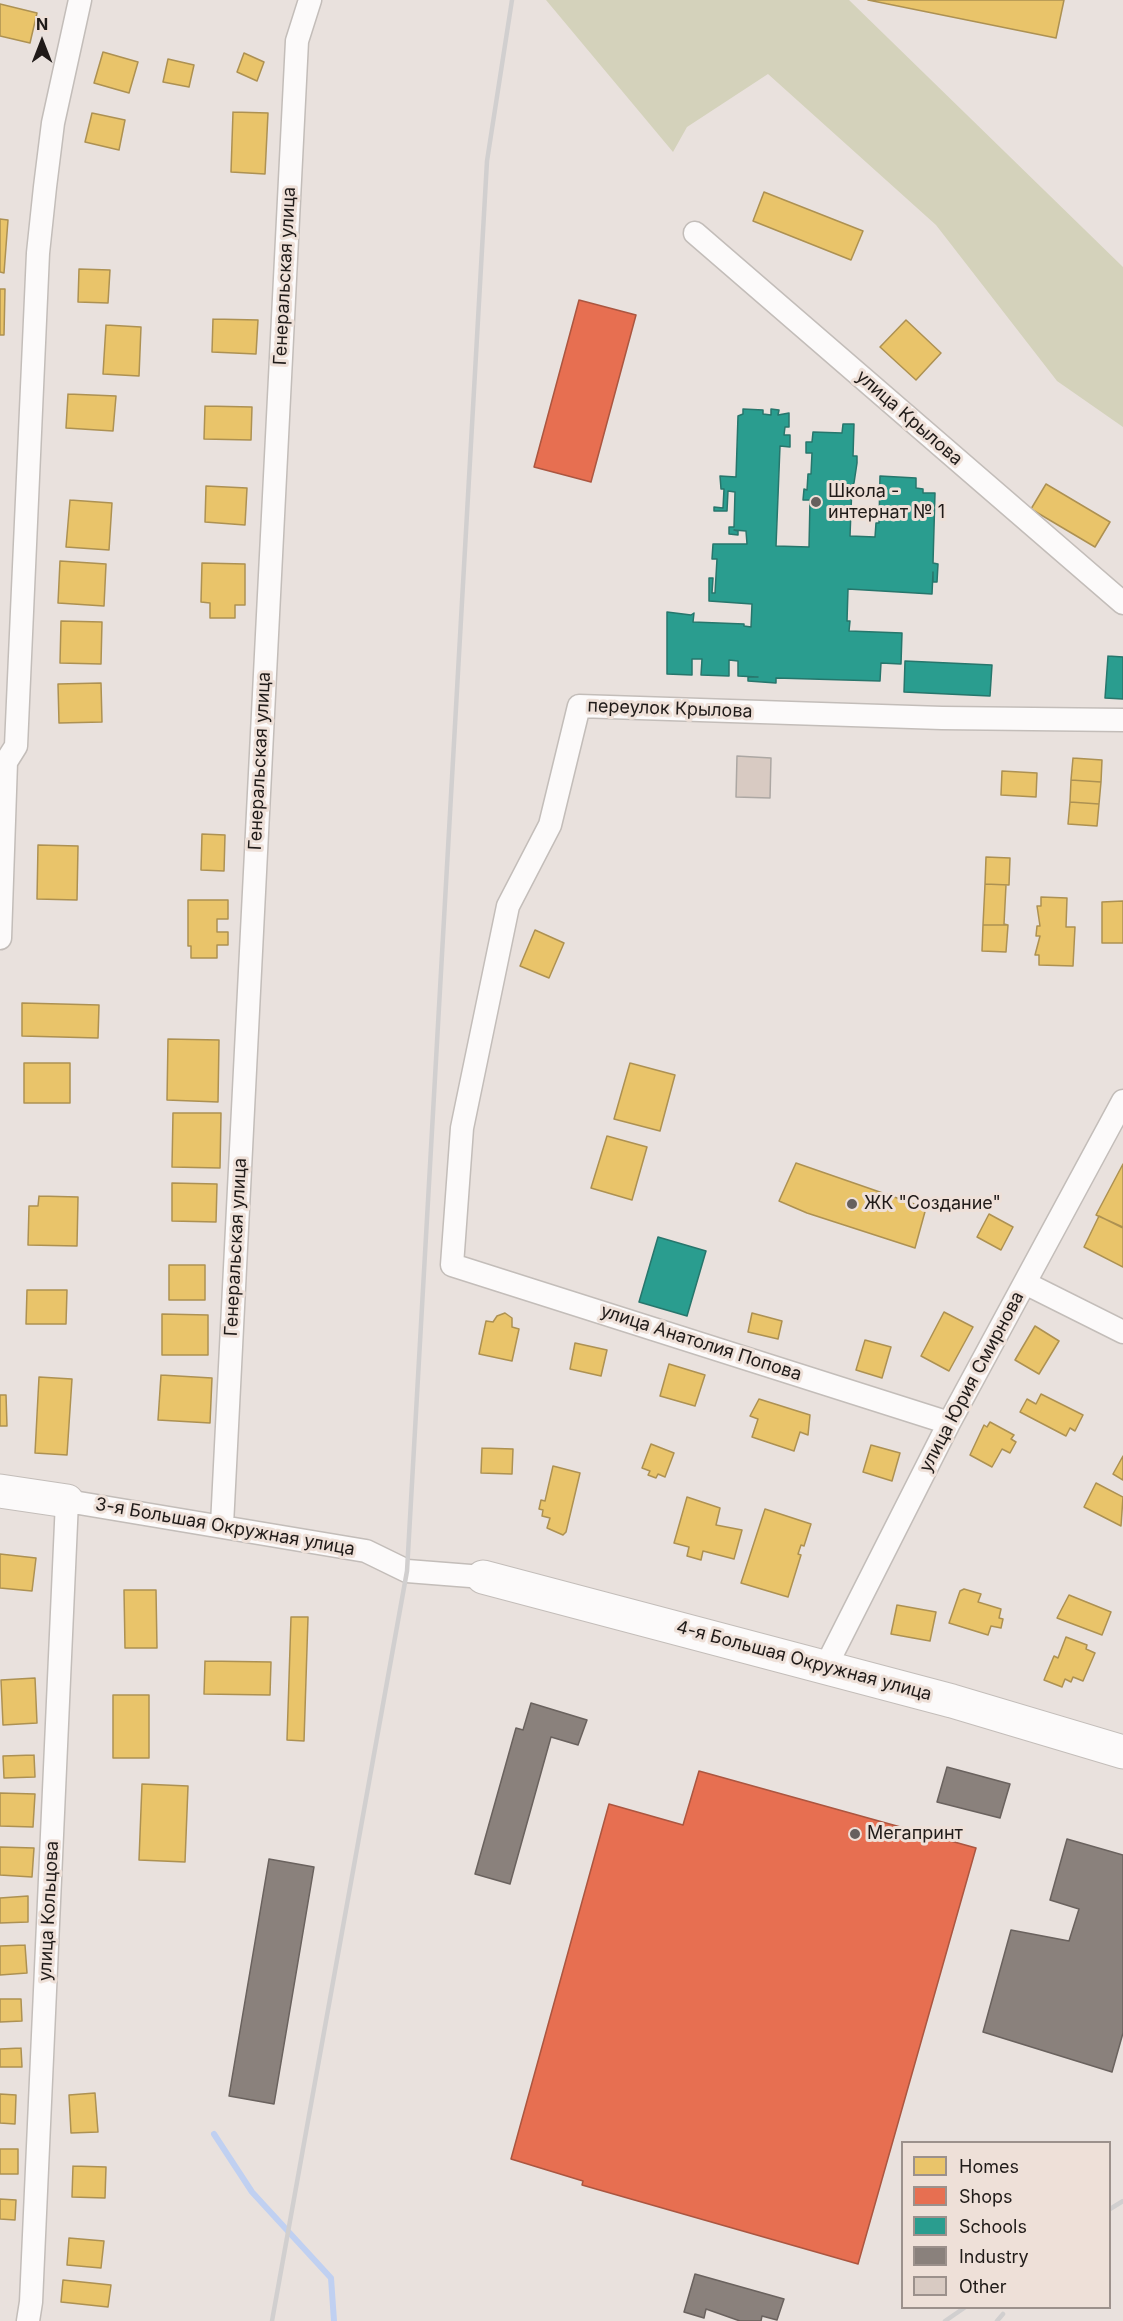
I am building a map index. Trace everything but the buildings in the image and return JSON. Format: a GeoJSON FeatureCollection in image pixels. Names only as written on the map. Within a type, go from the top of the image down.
{"type":"FeatureCollection","features":[{"type":"Feature","properties":{"kind":"street"},"geometry":{"type":"LineString","coordinates":[[0,938],[3,763],[16,746],[19,707],[39,242],[53,123],[80,0]]}},
{"type":"Feature","properties":{"kind":"street","name":"Генеральская улица"},"geometry":{"type":"LineString","coordinates":[[222,1525],[297,41],[310,0]]}},
{"type":"Feature","properties":{"kind":"street","name":"улица Крылова"},"geometry":{"type":"LineString","coordinates":[[695,232],[1123,603]]}},
{"type":"Feature","properties":{"kind":"street","name":"переулок Крылова"},"geometry":{"type":"LineString","coordinates":[[452,1265],[462,1128],[508,906],[550,825],[579,706],[942,718],[1123,720]]}},
{"type":"Feature","properties":{"kind":"street","name":"улица Юрия Смирнова"},"geometry":{"type":"LineString","coordinates":[[826,1666],[949,1423],[1123,1101]]}},
{"type":"Feature","properties":{"kind":"street","name":"улица Анатолия Попова"},"geometry":{"type":"LineString","coordinates":[[452,1265],[949,1423]]}},
{"type":"Feature","properties":{"kind":"street"},"geometry":{"type":"LineString","coordinates":[[1025,1283],[1123,1332]]}},
{"type":"Feature","properties":{"kind":"street","name":"3-я Большая Окружная улица"},"geometry":{"type":"LineString","coordinates":[[0,1491],[222,1525],[366,1551],[407,1571],[483,1577]]}},
{"type":"Feature","properties":{"kind":"street","name":"улица Кольцова"},"geometry":{"type":"LineString","coordinates":[[28,2321],[32,2290],[67,1500]]}},
{"type":"Feature","properties":{"kind":"street","name":"4-я Большая Окружная улица"},"geometry":{"type":"LineString","coordinates":[[483,1577],[826,1666],[1123,1752]]}},
{"type":"Feature","properties":{"kind":"shaded area"},"geometry":{"type":"Polygon","coordinates":[[[546,0],[849,0],[1123,267],[1123,427],[1057,381],[936,225],[768,74],[687,127],[673,152],[546,0]]]}},
{"type":"Feature","properties":{"kind":"waterway"},"geometry":{"type":"LineString","coordinates":[[214,2134],[252,2192],[331,2278],[334,2321]]}},
{"type":"Feature","properties":{"kind":"railway"},"geometry":{"type":"LineString","coordinates":[[272,2321],[407,1571],[487,161],[512,0]]}},
{"type":"Feature","properties":{"kind":"railway"},"geometry":{"type":"LineString","coordinates":[[1111,2208],[1123,2201]]}},
{"type":"Feature","properties":{"kind":"railway"},"geometry":{"type":"LineString","coordinates":[[945,2321],[963,2309]]}},
{"type":"Feature","properties":{"kind":"railway"},"geometry":{"type":"LineString","coordinates":[[997,2321],[1003,2314]]}},
{"type":"Feature","properties":{"kind":"place","name":"Школа - интернат № 1"},"geometry":{"type":"Point","coordinates":[816,502]}},
{"type":"Feature","properties":{"kind":"place","name":"ЖК \"Создание\""},"geometry":{"type":"Point","coordinates":[852,1204]}},
{"type":"Feature","properties":{"kind":"place","name":"Мегапринт"},"geometry":{"type":"Point","coordinates":[855,1834]}}]}
